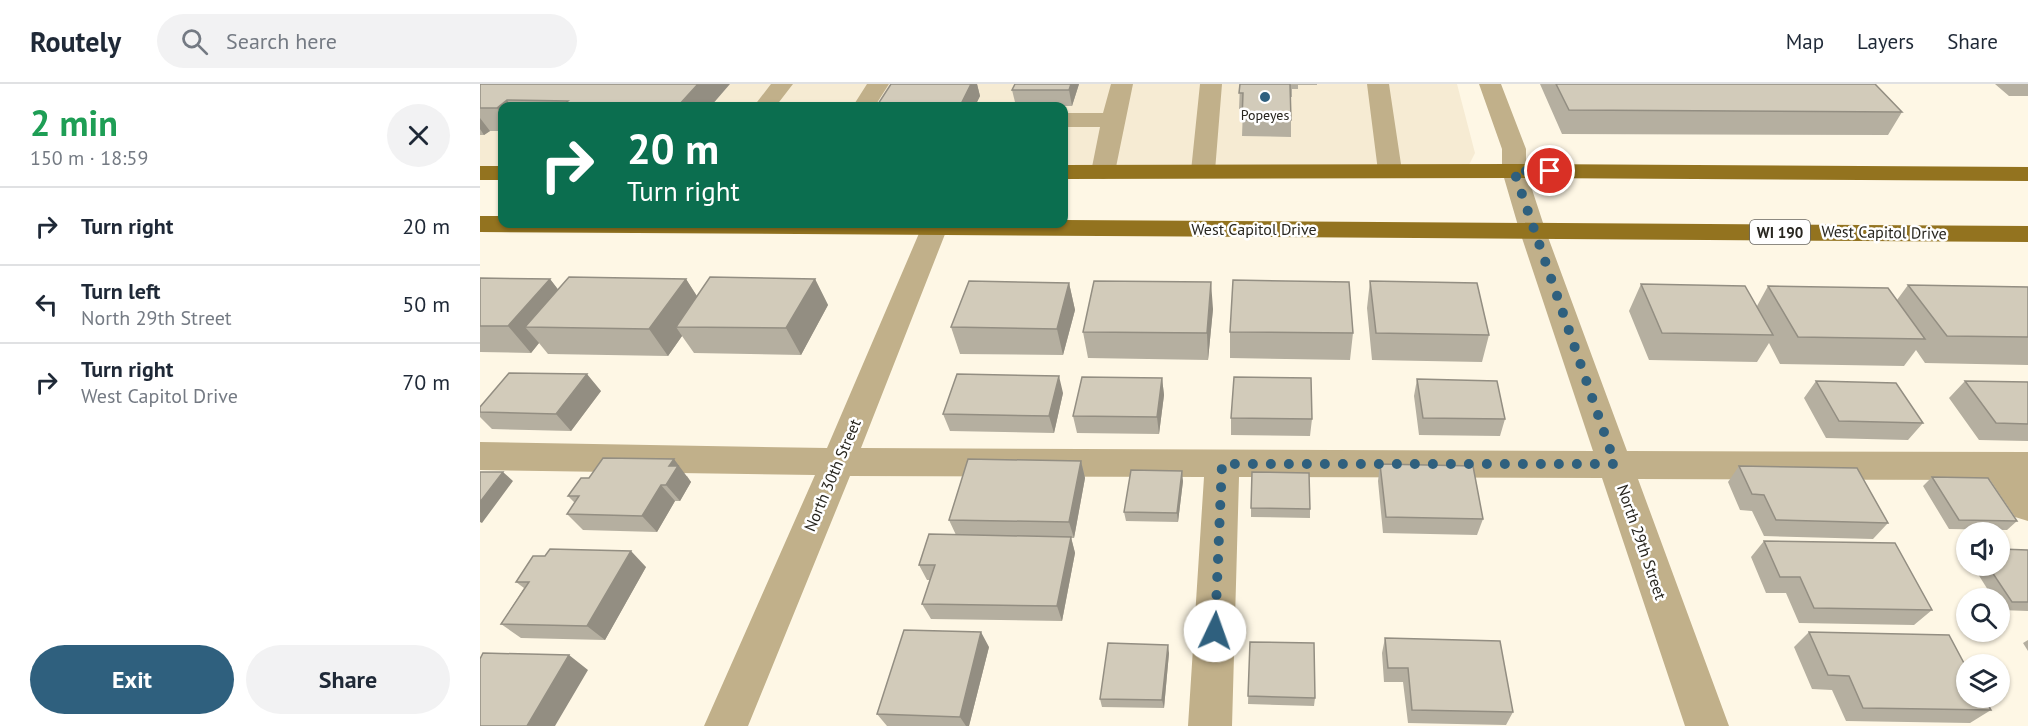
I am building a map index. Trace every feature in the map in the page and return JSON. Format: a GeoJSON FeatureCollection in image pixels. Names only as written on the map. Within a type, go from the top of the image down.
{"type":"FeatureCollection","features":[{"type":"Feature","properties":{"kind":"main road"},"geometry":{"type":"LineString","coordinates":[[1068,171],[2028,174]]}},
{"type":"Feature","properties":{"kind":"main road"},"geometry":{"type":"LineString","coordinates":[[480,173],[498,173]]}},
{"type":"Feature","properties":{"kind":"main road","name":"West Capitol Drive"},"geometry":{"type":"LineString","coordinates":[[480,224],[498,224]]}},
{"type":"Feature","properties":{"kind":"main road","name":"West Capitol Drive"},"geometry":{"type":"LineString","coordinates":[[1068,227],[2028,234]]}},
{"type":"Feature","properties":{"kind":"street"},"geometry":{"type":"LineString","coordinates":[[768,102],[782,84]]}},
{"type":"Feature","properties":{"kind":"street"},"geometry":{"type":"LineString","coordinates":[[867,102],[878,84]]}},
{"type":"Feature","properties":{"kind":"street"},"geometry":{"type":"LineString","coordinates":[[1103,171],[1122,84]]}},
{"type":"Feature","properties":{"kind":"street"},"geometry":{"type":"LineString","coordinates":[[1203,171],[1211,84]]}},
{"type":"Feature","properties":{"kind":"street"},"geometry":{"type":"LineString","coordinates":[[1378,84],[1390,171]]}},
{"type":"Feature","properties":{"kind":"street","name":"North 29th Street"},"geometry":{"type":"LineString","coordinates":[[1490,84],[1514,150],[1514,171],[1532,229],[1707,726]]}},
{"type":"Feature","properties":{"kind":"street"},"geometry":{"type":"LineString","coordinates":[[1068,120],[1113,120]]}},
{"type":"Feature","properties":{"kind":"street","name":"North 30th Street"},"geometry":{"type":"LineString","coordinates":[[726,726],[838,462],[948,228]]}},
{"type":"Feature","properties":{"kind":"street"},"geometry":{"type":"LineString","coordinates":[[480,456],[838,462],[2014,466],[2028,506]]}},
{"type":"Feature","properties":{"kind":"street"},"geometry":{"type":"LineString","coordinates":[[1210,726],[1222,464]]}},
{"type":"Feature","properties":{"kind":"shaded area"},"geometry":{"type":"Polygon","coordinates":[[[480,84],[1457,84],[1475,153],[1466,171],[1068,172],[1068,102],[498,102],[498,173],[480,173],[480,84]]]}},
{"type":"Feature","properties":{"kind":"building"},"geometry":{"type":"Polygon","coordinates":[[[480,84],[698,84],[682,102],[507,100],[498,102],[497,108],[480,108],[480,84]]]}},
{"type":"Feature","properties":{"kind":"building"},"geometry":{"type":"Polygon","coordinates":[[[891,84],[971,84],[962,102],[879,102],[891,84]]]}},
{"type":"Feature","properties":{"kind":"building"},"geometry":{"type":"Polygon","coordinates":[[[1015,84],[1071,84],[1069,90],[1012,90],[1015,84]]]}},
{"type":"Feature","properties":{"kind":"building"},"geometry":{"type":"Polygon","coordinates":[[[1240,84],[1290,84],[1291,120],[1242,120],[1243,93],[1239,93],[1240,84]]]}},
{"type":"Feature","properties":{"kind":"building"},"geometry":{"type":"Polygon","coordinates":[[[1556,84],[1875,84],[1902,112],[1569,110],[1556,84]]]}},
{"type":"Feature","properties":{"kind":"building"},"geometry":{"type":"Polygon","coordinates":[[[569,277],[686,279],[649,329],[525,327],[569,277]]]}},
{"type":"Feature","properties":{"kind":"building"},"geometry":{"type":"Polygon","coordinates":[[[710,277],[815,279],[786,328],[676,327],[710,277]]]}},
{"type":"Feature","properties":{"kind":"building"},"geometry":{"type":"Polygon","coordinates":[[[480,278],[550,279],[508,326],[480,326],[480,278]]]}},
{"type":"Feature","properties":{"kind":"building"},"geometry":{"type":"Polygon","coordinates":[[[1233,280],[1349,282],[1353,333],[1230,332],[1233,280]]]}},
{"type":"Feature","properties":{"kind":"building"},"geometry":{"type":"Polygon","coordinates":[[[969,281],[1069,283],[1057,329],[951,327],[969,281]]]}},
{"type":"Feature","properties":{"kind":"building"},"geometry":{"type":"Polygon","coordinates":[[[1094,281],[1211,282],[1207,333],[1083,332],[1094,281]]]}},
{"type":"Feature","properties":{"kind":"building"},"geometry":{"type":"Polygon","coordinates":[[[1370,281],[1477,283],[1489,335],[1376,333],[1370,281]]]}},
{"type":"Feature","properties":{"kind":"building"},"geometry":{"type":"Polygon","coordinates":[[[1641,284],[1745,286],[1773,335],[1662,333],[1641,284]]]}},
{"type":"Feature","properties":{"kind":"building"},"geometry":{"type":"Polygon","coordinates":[[[1908,285],[2028,287],[2028,337],[1947,336],[1908,285]]]}},
{"type":"Feature","properties":{"kind":"building"},"geometry":{"type":"Polygon","coordinates":[[[1768,286],[1888,288],[1925,339],[1798,337],[1768,286]]]}},
{"type":"Feature","properties":{"kind":"building"},"geometry":{"type":"Polygon","coordinates":[[[509,373],[587,374],[556,414],[480,412],[480,407],[509,373]]]}},
{"type":"Feature","properties":{"kind":"building"},"geometry":{"type":"Polygon","coordinates":[[[957,374],[1059,376],[1049,416],[943,414],[957,374]]]}},
{"type":"Feature","properties":{"kind":"building"},"geometry":{"type":"Polygon","coordinates":[[[1082,377],[1162,378],[1157,417],[1073,416],[1082,377]]]}},
{"type":"Feature","properties":{"kind":"building"},"geometry":{"type":"Polygon","coordinates":[[[1234,377],[1311,378],[1312,419],[1231,418],[1234,377]]]}},
{"type":"Feature","properties":{"kind":"building"},"geometry":{"type":"Polygon","coordinates":[[[1417,379],[1497,381],[1505,419],[1423,418],[1417,379]]]}},
{"type":"Feature","properties":{"kind":"building"},"geometry":{"type":"Polygon","coordinates":[[[1816,381],[1896,383],[1923,423],[1839,421],[1816,381]]]}},
{"type":"Feature","properties":{"kind":"building"},"geometry":{"type":"Polygon","coordinates":[[[1965,381],[2028,382],[2028,424],[1996,423],[1965,381]]]}},
{"type":"Feature","properties":{"kind":"building"},"geometry":{"type":"Polygon","coordinates":[[[603,458],[674,459],[669,466],[678,466],[666,485],[661,485],[642,516],[567,514],[579,496],[568,496],[581,478],[589,478],[603,458]]]}},
{"type":"Feature","properties":{"kind":"building"},"geometry":{"type":"Polygon","coordinates":[[[968,459],[1081,461],[1069,522],[949,520],[968,459]]]}},
{"type":"Feature","properties":{"kind":"building"},"geometry":{"type":"Polygon","coordinates":[[[1380,464],[1473,466],[1483,519],[1386,517],[1380,464]]]}},
{"type":"Feature","properties":{"kind":"building"},"geometry":{"type":"Polygon","coordinates":[[[1739,466],[1857,468],[1888,523],[1776,520],[1764,495],[1752,494],[1739,466]]]}},
{"type":"Feature","properties":{"kind":"building"},"geometry":{"type":"Polygon","coordinates":[[[1131,470],[1182,471],[1177,513],[1124,512],[1131,470]]]}},
{"type":"Feature","properties":{"kind":"building"},"geometry":{"type":"Polygon","coordinates":[[[480,472],[503,472],[480,502],[480,472]]]}},
{"type":"Feature","properties":{"kind":"building"},"geometry":{"type":"Polygon","coordinates":[[[1252,472],[1309,473],[1310,509],[1251,508],[1252,472]]]}},
{"type":"Feature","properties":{"kind":"building"},"geometry":{"type":"Polygon","coordinates":[[[1932,477],[1988,478],[2017,521],[1959,520],[1932,477]]]}},
{"type":"Feature","properties":{"kind":"building"},"geometry":{"type":"Polygon","coordinates":[[[929,534],[1071,537],[1057,606],[922,604],[935,565],[919,565],[929,534]]]}},
{"type":"Feature","properties":{"kind":"building"},"geometry":{"type":"Polygon","coordinates":[[[1764,541],[1895,543],[1932,610],[1814,608],[1800,577],[1780,577],[1764,541]]]}},
{"type":"Feature","properties":{"kind":"building"},"geometry":{"type":"Polygon","coordinates":[[[550,549],[631,551],[587,626],[501,624],[529,582],[516,582],[533,556],[545,556],[550,549]]]}},
{"type":"Feature","properties":{"kind":"building"},"geometry":{"type":"Polygon","coordinates":[[[2010,549],[2028,550],[2028,602],[2012,602],[2010,588],[2003,588],[1995,576],[2010,576],[2010,549]]]}},
{"type":"Feature","properties":{"kind":"building"},"geometry":{"type":"Polygon","coordinates":[[[904,630],[981,632],[960,717],[877,714],[904,630]]]}},
{"type":"Feature","properties":{"kind":"building"},"geometry":{"type":"Polygon","coordinates":[[[1809,632],[1949,635],[1959,654],[1956,654],[1956,708],[1990,708],[1991,710],[1863,708],[1849,676],[1828,675],[1809,632]]]}},
{"type":"Feature","properties":{"kind":"building"},"geometry":{"type":"Polygon","coordinates":[[[1385,638],[1500,641],[1513,712],[1412,710],[1408,668],[1388,668],[1385,638]]]}},
{"type":"Feature","properties":{"kind":"building"},"geometry":{"type":"Polygon","coordinates":[[[1250,642],[1314,643],[1315,698],[1248,696],[1250,642]]]}},
{"type":"Feature","properties":{"kind":"building"},"geometry":{"type":"Polygon","coordinates":[[[1108,643],[1168,645],[1162,700],[1100,699],[1108,643]]]}},
{"type":"Feature","properties":{"kind":"building"},"geometry":{"type":"Polygon","coordinates":[[[483,653],[569,655],[527,726],[480,726],[480,659],[483,653]]]}},
{"type":"Feature","properties":{"kind":"place","name":"Popeyes"},"geometry":{"type":"Point","coordinates":[1265,97]}},
{"type":"Feature","properties":{"kind":"route"},"geometry":{"type":"LineString","coordinates":[[1215,631],[1222,464],[1615,464],[1532,229],[1514,171],[1550,171]]}}]}
